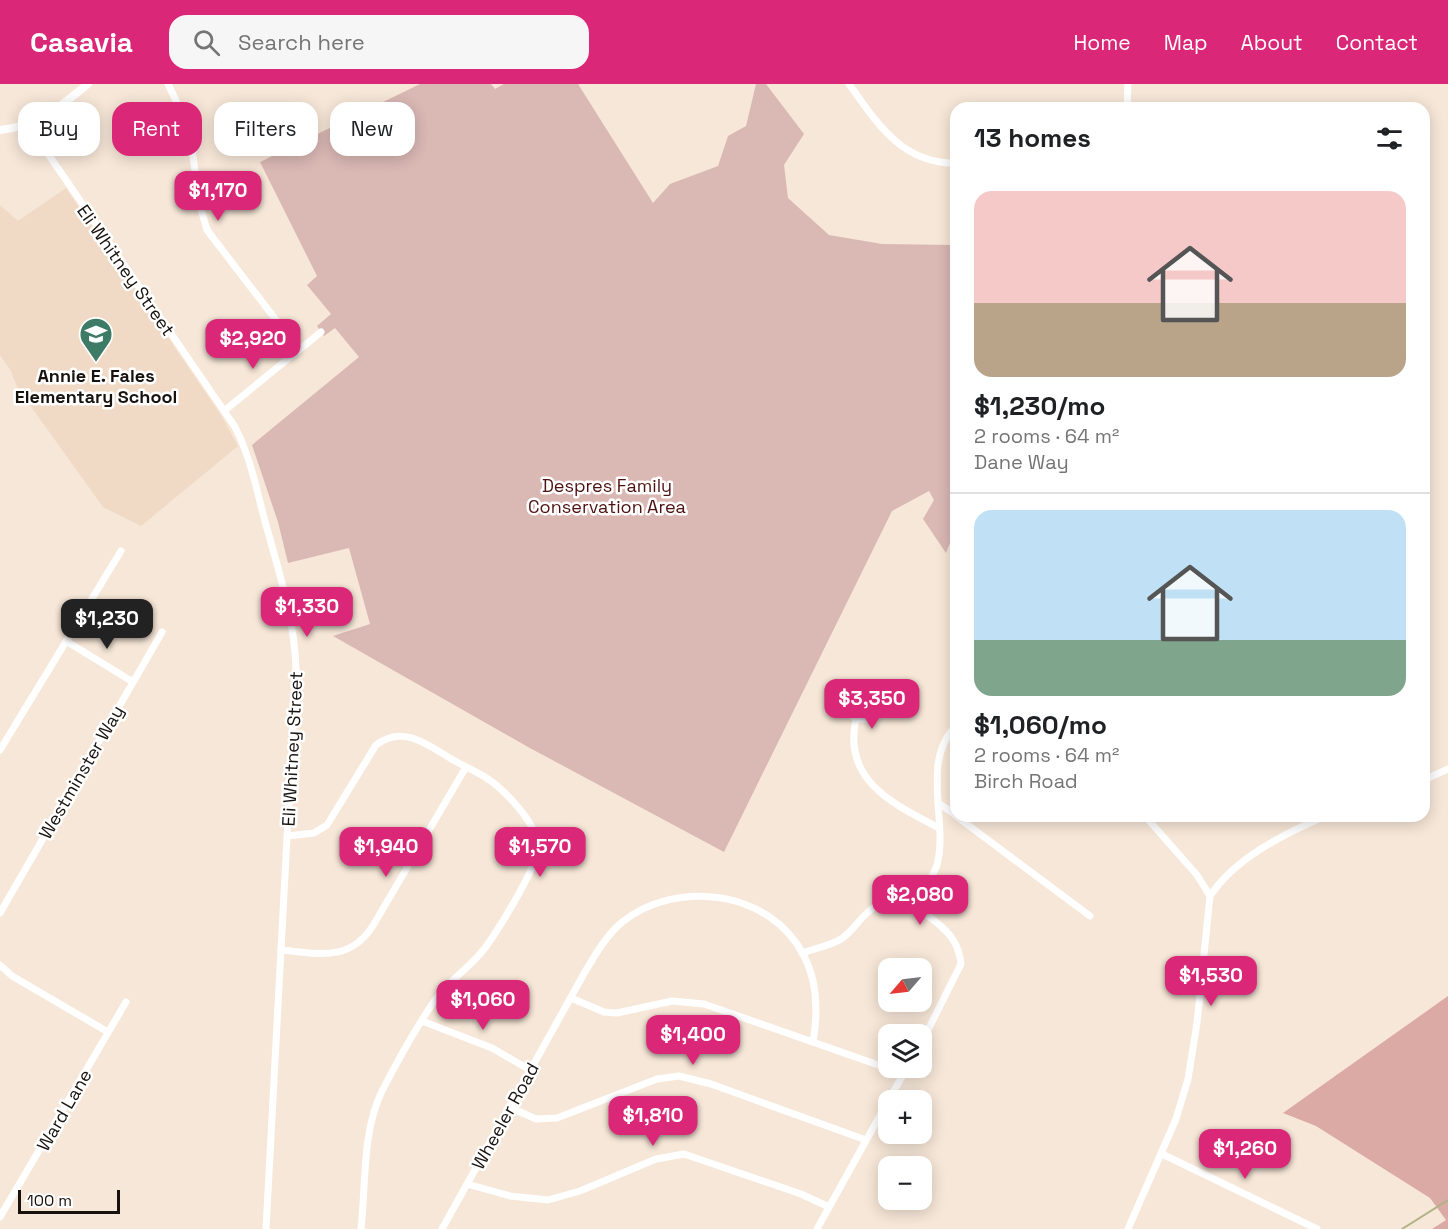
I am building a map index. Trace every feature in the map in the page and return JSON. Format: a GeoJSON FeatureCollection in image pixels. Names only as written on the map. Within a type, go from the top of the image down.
{"type":"FeatureCollection","features":[{"type":"Feature","properties":{"kind":"street"},"geometry":{"type":"LineString","coordinates":[[65,102],[88,84]]}},
{"type":"Feature","properties":{"kind":"street"},"geometry":{"type":"LineString","coordinates":[[168,84],[189,128],[200,206],[207,230],[299,350]]}},
{"type":"Feature","properties":{"kind":"street"},"geometry":{"type":"LineString","coordinates":[[849,84],[895,143],[925,159],[950,162]]}},
{"type":"Feature","properties":{"kind":"street"},"geometry":{"type":"LineString","coordinates":[[1127,102],[1128,84]]}},
{"type":"Feature","properties":{"kind":"street"},"geometry":{"type":"LineString","coordinates":[[0,130],[18,127]]}},
{"type":"Feature","properties":{"kind":"street","name":"Eli Whitney Street"},"geometry":{"type":"LineString","coordinates":[[49,156],[225,411],[248,455],[295,645],[288,836],[266,1229]]}},
{"type":"Feature","properties":{"kind":"street"},"geometry":{"type":"LineString","coordinates":[[225,411],[321,332]]}},
{"type":"Feature","properties":{"kind":"street"},"geometry":{"type":"LineString","coordinates":[[0,750],[121,551]]}},
{"type":"Feature","properties":{"kind":"street","name":"Westminster Way"},"geometry":{"type":"LineString","coordinates":[[0,913],[162,632]]}},
{"type":"Feature","properties":{"kind":"street"},"geometry":{"type":"LineString","coordinates":[[66,641],[133,682]]}},
{"type":"Feature","properties":{"kind":"street"},"geometry":{"type":"LineString","coordinates":[[856,694],[867,694],[874,702],[873,713],[864,720],[856,719],[848,712],[848,701],[856,694]]}},
{"type":"Feature","properties":{"kind":"street"},"geometry":{"type":"LineString","coordinates":[[856,719],[853,752],[866,779],[896,803],[939,828]]}},
{"type":"Feature","properties":{"kind":"street"},"geometry":{"type":"LineString","coordinates":[[288,836],[314,833],[327,825],[376,745],[384,739],[400,735],[410,736],[485,777],[506,794],[536,833],[539,851],[487,945],[448,984],[422,1021],[382,1092],[371,1121],[361,1229]]}},
{"type":"Feature","properties":{"kind":"street"},"geometry":{"type":"LineString","coordinates":[[912,904],[938,861],[940,750],[950,735]]}},
{"type":"Feature","properties":{"kind":"street"},"geometry":{"type":"LineString","coordinates":[[282,950],[328,954],[351,949],[360,943],[374,924],[466,767]]}},
{"type":"Feature","properties":{"kind":"street"},"geometry":{"type":"LineString","coordinates":[[1430,778],[1448,770]]}},
{"type":"Feature","properties":{"kind":"street"},"geometry":{"type":"LineString","coordinates":[[939,803],[950,811]]}},
{"type":"Feature","properties":{"kind":"street"},"geometry":{"type":"LineString","coordinates":[[964,822],[1090,915]]}},
{"type":"Feature","properties":{"kind":"street"},"geometry":{"type":"LineString","coordinates":[[1150,822],[1197,875],[1210,896]]}},
{"type":"Feature","properties":{"kind":"street"},"geometry":{"type":"LineString","coordinates":[[1128,1229],[1179,1110],[1190,1068],[1210,896],[1221,880],[1251,856],[1314,822]]}},
{"type":"Feature","properties":{"kind":"street","name":"Wheeler Road"},"geometry":{"type":"LineString","coordinates":[[442,1229],[603,944],[620,924],[644,908],[670,898],[697,895],[743,904],[781,928],[802,953],[810,970],[817,1005],[813,1042]]}},
{"type":"Feature","properties":{"kind":"street"},"geometry":{"type":"LineString","coordinates":[[802,953],[840,939],[868,912],[884,903],[895,901],[912,904],[952,937],[960,954],[959,973],[932,1024]]}},
{"type":"Feature","properties":{"kind":"street"},"geometry":{"type":"LineString","coordinates":[[0,965],[12,976],[108,1032]]}},
{"type":"Feature","properties":{"kind":"street"},"geometry":{"type":"LineString","coordinates":[[571,998],[604,1012],[617,1013],[672,1001],[705,1004],[878,1062]]}},
{"type":"Feature","properties":{"kind":"street","name":"Ward Lane"},"geometry":{"type":"LineString","coordinates":[[0,1217],[126,1002]]}},
{"type":"Feature","properties":{"kind":"street"},"geometry":{"type":"LineString","coordinates":[[422,1021],[486,1046],[531,1070]]}},
{"type":"Feature","properties":{"kind":"street"},"geometry":{"type":"LineString","coordinates":[[509,1107],[536,1119],[557,1118],[657,1079],[679,1076],[711,1084],[866,1140]]}},
{"type":"Feature","properties":{"kind":"street"},"geometry":{"type":"LineString","coordinates":[[817,1229],[878,1119]]}},
{"type":"Feature","properties":{"kind":"street"},"geometry":{"type":"LineString","coordinates":[[467,1184],[524,1199],[554,1199],[580,1191],[656,1159],[684,1154],[829,1207]]}},
{"type":"Feature","properties":{"kind":"street"},"geometry":{"type":"LineString","coordinates":[[1162,1154],[1317,1229]]}},
{"type":"Feature","properties":{"kind":"shaded area","name":"Annie E. Fales Elementary School"},"geometry":{"type":"Polygon","coordinates":[[[66,188],[221,415],[238,446],[141,526],[103,507],[17,387],[11,371],[0,355],[0,205],[18,221],[66,188]]]}},
{"type":"Feature","properties":{"kind":"shaded area"},"geometry":{"type":"Polygon","coordinates":[[[1448,996],[1448,1229],[1432,1229],[1446,1220],[1430,1198],[1316,1126],[1283,1113],[1448,996]]]}},
{"type":"Feature","properties":{"kind":"green space","name":"Despres Family Conservation Area"},"geometry":{"type":"Polygon","coordinates":[[[420,84],[491,84],[495,89],[504,84],[578,84],[653,203],[670,184],[718,166],[728,136],[746,126],[756,84],[766,84],[804,134],[784,165],[788,198],[829,235],[882,244],[950,245],[950,543],[946,553],[923,519],[934,500],[929,491],[892,511],[724,852],[528,747],[333,636],[370,624],[349,548],[288,563],[278,522],[252,445],[359,357],[335,328],[324,336],[317,326],[331,314],[307,285],[317,276],[260,162],[272,156],[318,156],[318,134],[330,128],[330,156],[415,156],[415,102],[383,102],[420,84]]]}},
{"type":"Feature","properties":{"kind":"waterway"},"geometry":{"type":"LineString","coordinates":[[1402,1229],[1448,1200]]}},
{"type":"Feature","properties":{"kind":"place","name":"Annie E. Fales Elementary School"},"geometry":{"type":"Point","coordinates":[96,363]}}]}
